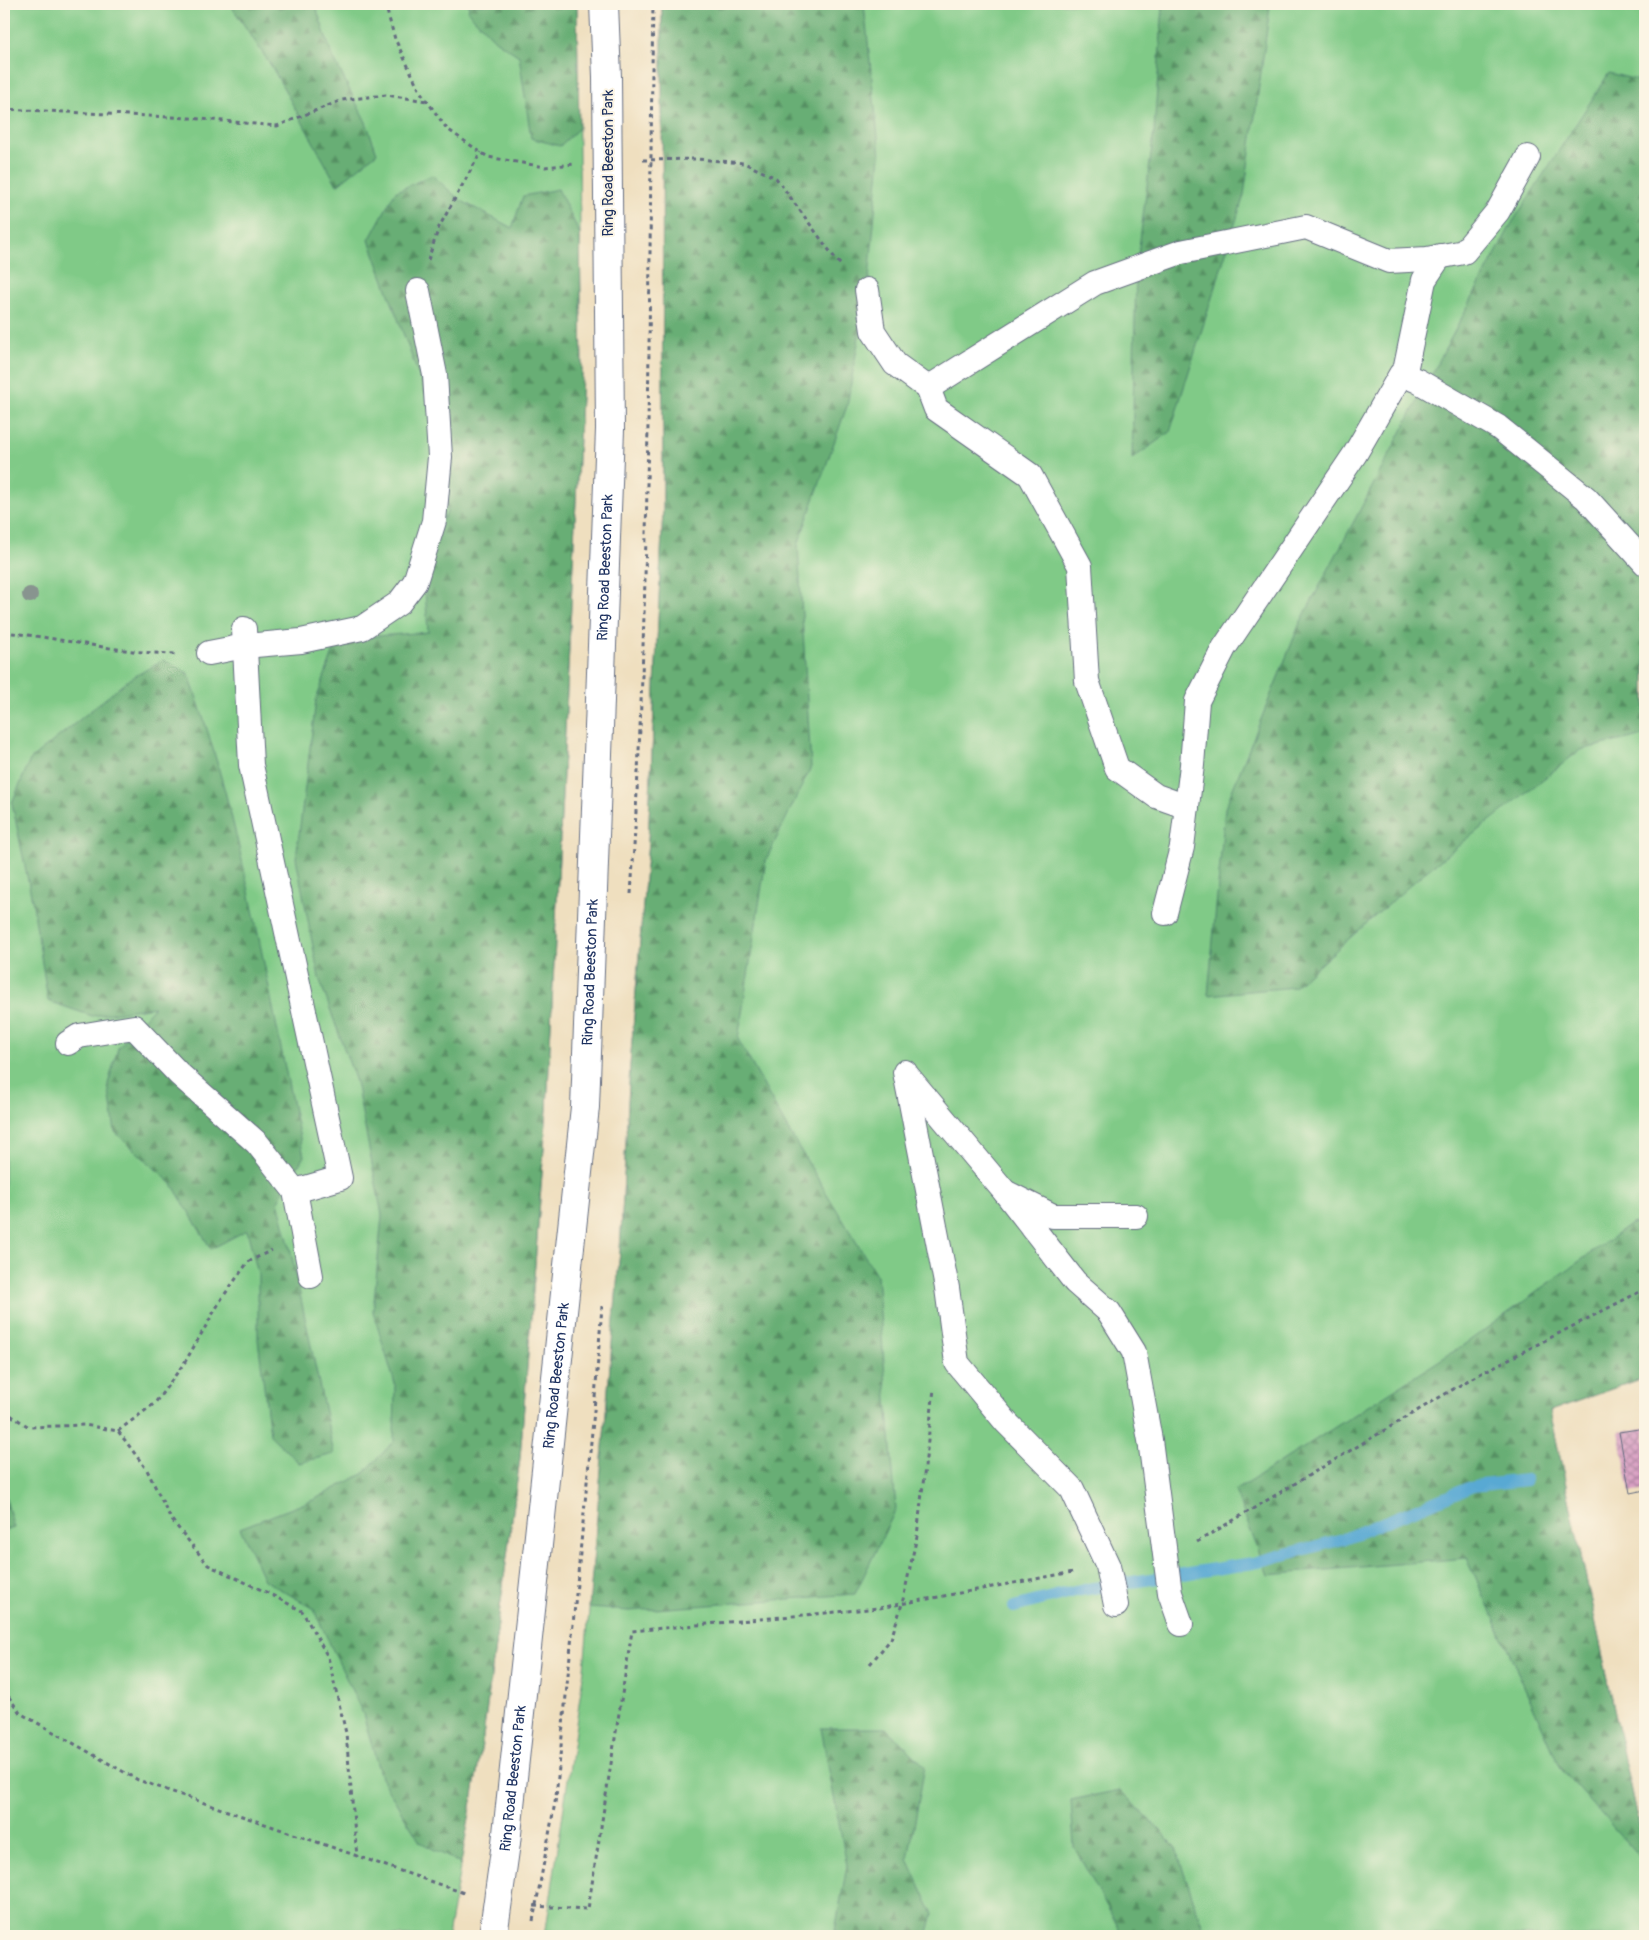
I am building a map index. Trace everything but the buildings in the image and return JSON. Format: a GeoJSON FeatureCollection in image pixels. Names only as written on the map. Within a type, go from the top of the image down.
{"type":"FeatureCollection","features":[{"type":"Feature","properties":{"kind":"street","name":"Ring Road Beeston Park"},"geometry":{"type":"LineString","coordinates":[[493,1936],[507,1834],[585,1108],[610,429],[607,87],[604,4]]}},
{"type":"Feature","properties":{"kind":"lane"},"geometry":{"type":"LineString","coordinates":[[928,388],[1095,283],[1181,252],[1306,227],[1389,261],[1427,259],[1464,252],[1498,211],[1528,157]]}},
{"type":"Feature","properties":{"kind":"lane"},"geometry":{"type":"LineString","coordinates":[[1404,376],[1424,280],[1440,256]]}},
{"type":"Feature","properties":{"kind":"lane"},"geometry":{"type":"LineString","coordinates":[[867,290],[873,331],[895,364],[928,388],[936,409],[1030,475],[1080,566],[1086,681],[1116,768],[1156,796],[1187,807]]}},
{"type":"Feature","properties":{"kind":"lane"},"geometry":{"type":"LineString","coordinates":[[209,654],[244,638],[302,641],[362,628],[399,603],[415,582],[434,521],[440,457],[435,375],[418,291]]}},
{"type":"Feature","properties":{"kind":"lane"},"geometry":{"type":"LineString","coordinates":[[1165,914],[1182,847],[1192,765],[1197,701],[1224,648],[1355,454],[1401,374],[1418,381],[1498,427],[1586,498],[1645,563]]}},
{"type":"Feature","properties":{"kind":"lane"},"geometry":{"type":"LineString","coordinates":[[244,638],[251,765],[340,1178],[295,1191]]}},
{"type":"Feature","properties":{"kind":"lane"},"geometry":{"type":"LineString","coordinates":[[68,1043],[79,1036],[134,1027],[178,1074],[258,1143],[295,1191],[311,1276]]}},
{"type":"Feature","properties":{"kind":"lane"},"geometry":{"type":"LineString","coordinates":[[1116,1605],[1108,1566],[1072,1489],[1006,1422],[957,1363],[947,1288],[905,1072],[1005,1192],[1075,1282],[1109,1312],[1134,1352],[1150,1440],[1170,1593],[1181,1624]]}},
{"type":"Feature","properties":{"kind":"lane"},"geometry":{"type":"LineString","coordinates":[[1005,1192],[1053,1216],[1136,1216]]}},
{"type":"Feature","properties":{"kind":"path"},"geometry":{"type":"LineString","coordinates":[[4,109],[190,118],[277,126],[342,100],[386,95],[427,102]]}},
{"type":"Feature","properties":{"kind":"path"},"geometry":{"type":"LineString","coordinates":[[418,291],[439,227],[481,152]]}},
{"type":"Feature","properties":{"kind":"path"},"geometry":{"type":"LineString","coordinates":[[4,632],[43,636],[116,650],[174,654],[209,654]]}},
{"type":"Feature","properties":{"kind":"path"},"geometry":{"type":"LineString","coordinates":[[118,1431],[155,1403],[185,1362],[222,1298],[248,1262],[303,1233]]}},
{"type":"Feature","properties":{"kind":"path"},"geometry":{"type":"LineString","coordinates":[[870,1664],[891,1639],[902,1604],[917,1536],[935,1385]]}},
{"type":"Feature","properties":{"kind":"path"},"geometry":{"type":"LineString","coordinates":[[4,1411],[29,1427],[86,1425],[118,1431],[147,1470],[171,1519],[208,1565],[302,1611],[328,1657],[346,1733],[357,1857]]}},
{"type":"Feature","properties":{"kind":"path"},"geometry":{"type":"LineString","coordinates":[[4,1690],[20,1713],[138,1780],[497,1905],[588,1909],[613,1755]]}},
{"type":"Feature","properties":{"kind":"green space"},"geometry":{"type":"Polygon","coordinates":[[[4,4],[577,4],[582,375],[547,1109],[520,1458],[482,1744],[448,1936],[4,1936],[4,4]]]}},
{"type":"Feature","properties":{"kind":"green space"},"geometry":{"type":"Polygon","coordinates":[[[230,4],[315,4],[332,55],[366,122],[377,153],[337,185],[272,67],[230,4]]]}},
{"type":"Feature","properties":{"kind":"green space"},"geometry":{"type":"Polygon","coordinates":[[[469,4],[577,4],[579,128],[560,146],[531,138],[519,56],[495,40],[468,12],[469,4]]]}},
{"type":"Feature","properties":{"kind":"green space"},"geometry":{"type":"Polygon","coordinates":[[[662,4],[1645,4],[1645,1377],[1550,1411],[1645,1852],[1645,1936],[545,1936],[584,1669],[620,1251],[630,1066],[648,842],[663,510],[662,4]]]}},
{"type":"Feature","properties":{"kind":"green space"},"geometry":{"type":"Polygon","coordinates":[[[662,4],[864,4],[880,156],[869,279],[847,406],[798,545],[811,767],[766,860],[738,1039],[787,1128],[877,1276],[896,1509],[855,1594],[629,1611],[589,1608],[620,1251],[630,1066],[648,842],[663,510],[662,4]]]}},
{"type":"Feature","properties":{"kind":"green space"},"geometry":{"type":"Polygon","coordinates":[[[1163,4],[1270,4],[1244,195],[1170,432],[1132,459],[1136,271],[1154,131],[1163,4]]]}},
{"type":"Feature","properties":{"kind":"green space"},"geometry":{"type":"Polygon","coordinates":[[[1609,73],[1645,82],[1645,735],[1580,750],[1424,873],[1294,987],[1208,995],[1225,808],[1300,623],[1512,223],[1609,73]]]}},
{"type":"Feature","properties":{"kind":"green space"},"geometry":{"type":"Polygon","coordinates":[[[432,175],[460,200],[512,228],[523,196],[558,189],[580,234],[582,375],[547,1109],[520,1458],[482,1744],[461,1864],[420,1842],[381,1778],[363,1714],[313,1608],[264,1580],[240,1528],[313,1500],[363,1474],[394,1441],[395,1384],[373,1312],[382,1215],[356,1082],[319,978],[296,858],[316,700],[338,639],[428,632],[422,548],[447,513],[446,450],[369,240],[395,192],[432,175]]]}},
{"type":"Feature","properties":{"kind":"green space"},"geometry":{"type":"Polygon","coordinates":[[[163,660],[188,673],[225,791],[240,851],[304,1156],[278,1201],[291,1252],[334,1454],[299,1463],[270,1435],[258,1339],[258,1274],[247,1230],[211,1249],[172,1184],[115,1132],[108,1084],[118,1048],[154,1007],[92,1016],[48,1001],[33,905],[12,803],[30,760],[127,681],[163,660]]]}},
{"type":"Feature","properties":{"kind":"green space"},"geometry":{"type":"Polygon","coordinates":[[[1645,1221],[1645,1377],[1550,1411],[1645,1852],[1645,1863],[1561,1769],[1467,1558],[1268,1575],[1235,1491],[1462,1346],[1631,1224],[1645,1221]]]}},
{"type":"Feature","properties":{"kind":"green space"},"geometry":{"type":"Polygon","coordinates":[[[4,1492],[14,1528],[4,1531],[4,1492]]]}},
{"type":"Feature","properties":{"kind":"green space"},"geometry":{"type":"Polygon","coordinates":[[[821,1728],[886,1728],[925,1766],[908,1859],[933,1914],[927,1936],[834,1936],[847,1866],[821,1728]]]}},
{"type":"Feature","properties":{"kind":"green space"},"geometry":{"type":"Polygon","coordinates":[[[1120,1790],[1175,1846],[1206,1936],[1120,1936],[1120,1930],[1074,1847],[1071,1800],[1120,1790]]]}},
{"type":"Feature","properties":{"kind":"waterway"},"geometry":{"type":"LineString","coordinates":[[1014,1607],[1075,1591],[1253,1563],[1343,1539],[1473,1486],[1526,1480]]}}]}
